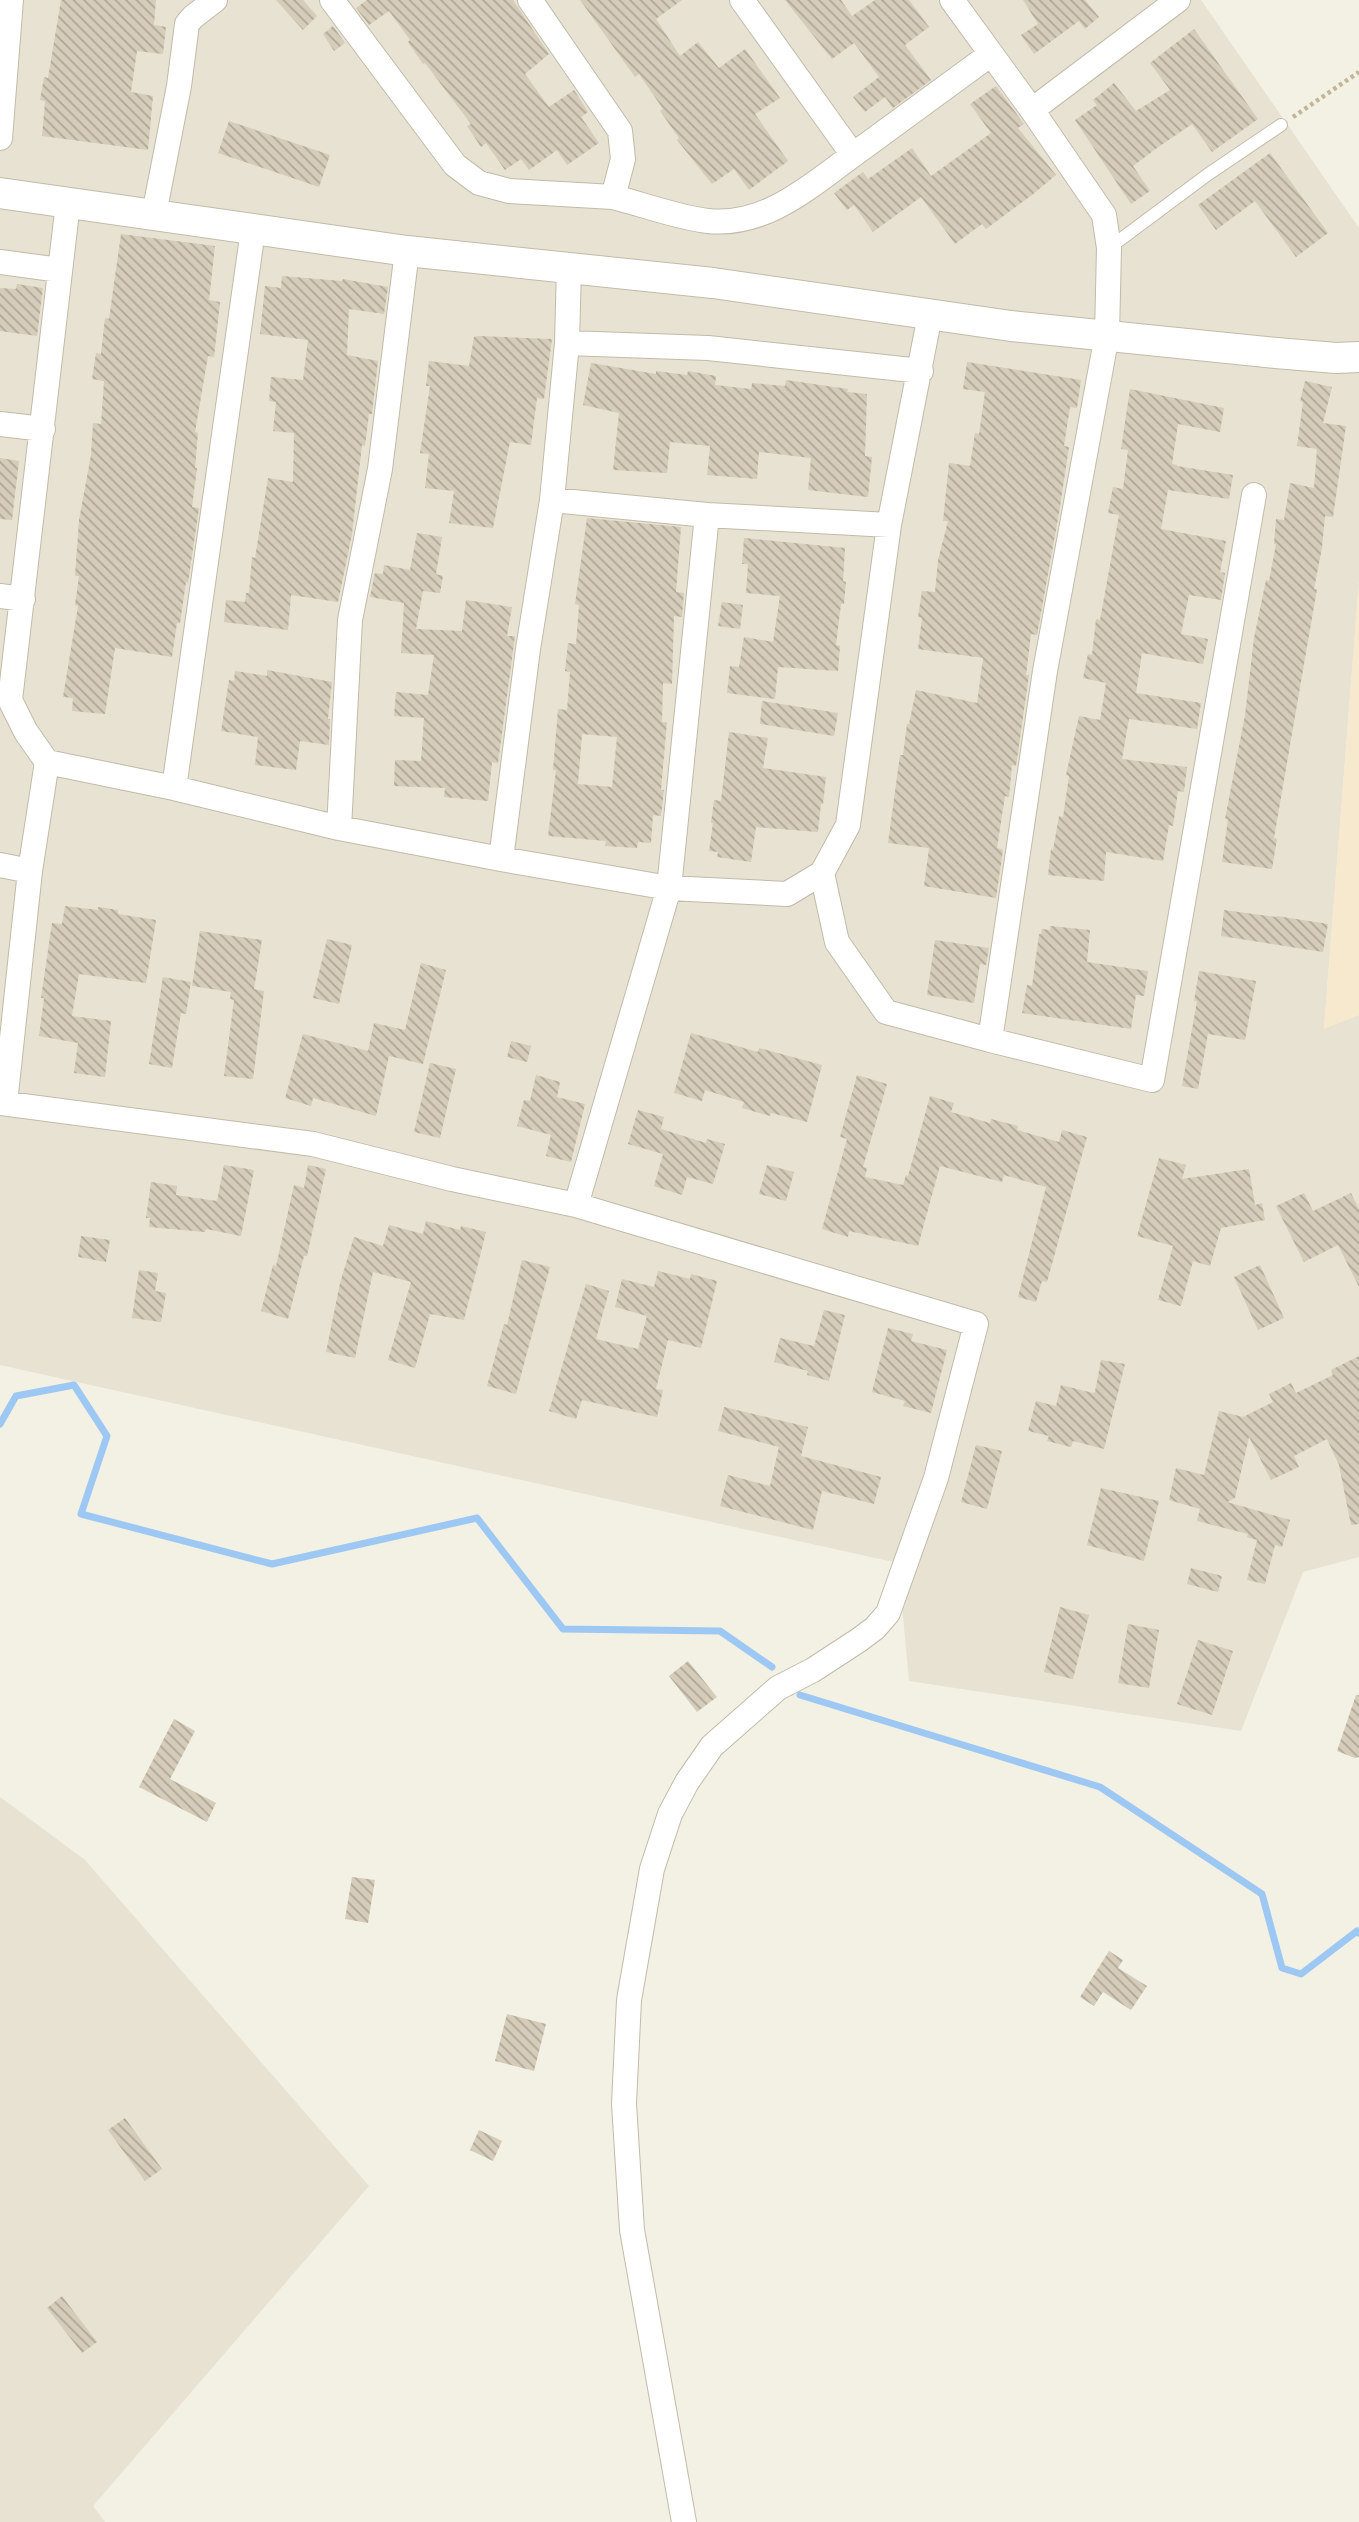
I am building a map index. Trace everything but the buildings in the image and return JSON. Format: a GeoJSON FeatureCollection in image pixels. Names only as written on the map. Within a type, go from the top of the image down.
{"type":"FeatureCollection","features":[{"type":"Feature","properties":{"kind":"street"},"geometry":{"type":"LineString","coordinates":[[0,138],[11,0]]}},
{"type":"Feature","properties":{"kind":"street"},"geometry":{"type":"LineString","coordinates":[[154,214],[179,86],[187,24],[215,0]]}},
{"type":"Feature","properties":{"kind":"street"},"geometry":{"type":"LineString","coordinates":[[332,0],[455,165],[479,183],[509,191],[613,197],[706,221],[746,218],[771,211],[795,197],[990,54]]}},
{"type":"Feature","properties":{"kind":"street"},"geometry":{"type":"LineString","coordinates":[[530,0],[620,131],[623,159],[613,197]]}},
{"type":"Feature","properties":{"kind":"street"},"geometry":{"type":"LineString","coordinates":[[742,0],[853,155]]}},
{"type":"Feature","properties":{"kind":"street"},"geometry":{"type":"LineString","coordinates":[[952,0],[1104,215],[1109,248],[1107,335],[1045,671],[990,1040]]}},
{"type":"Feature","properties":{"kind":"street"},"geometry":{"type":"LineString","coordinates":[[1032,110],[1178,0]]}},
{"type":"Feature","properties":{"kind":"street"},"geometry":{"type":"LineString","coordinates":[[0,192],[407,251],[713,283],[1011,326],[1276,353],[1359,357]]}},
{"type":"Feature","properties":{"kind":"street"},"geometry":{"type":"LineString","coordinates":[[68,203],[43,429],[12,598],[10,700],[26,732],[47,762],[174,788],[339,828],[669,888],[788,894],[822,873],[848,825],[889,525],[930,315]]}},
{"type":"Feature","properties":{"kind":"street"},"geometry":{"type":"LineString","coordinates":[[174,788],[253,230]]}},
{"type":"Feature","properties":{"kind":"street"},"geometry":{"type":"LineString","coordinates":[[339,828],[350,620],[380,470],[407,251]]}},
{"type":"Feature","properties":{"kind":"street"},"geometry":{"type":"LineString","coordinates":[[0,262],[60,270]]}},
{"type":"Feature","properties":{"kind":"street"},"geometry":{"type":"LineString","coordinates":[[501,859],[528,649],[552,500],[568,343],[569,267]]}},
{"type":"Feature","properties":{"kind":"street"},"geometry":{"type":"LineString","coordinates":[[568,343],[709,348],[921,371]]}},
{"type":"Feature","properties":{"kind":"street"},"geometry":{"type":"LineString","coordinates":[[0,424],[43,429]]}},
{"type":"Feature","properties":{"kind":"street"},"geometry":{"type":"LineString","coordinates":[[822,873],[837,942],[886,1012],[1152,1080],[1254,495]]}},
{"type":"Feature","properties":{"kind":"street"},"geometry":{"type":"LineString","coordinates":[[552,500],[707,515],[889,525]]}},
{"type":"Feature","properties":{"kind":"street"},"geometry":{"type":"LineString","coordinates":[[576,1205],[669,888],[707,515]]}},
{"type":"Feature","properties":{"kind":"street"},"geometry":{"type":"LineString","coordinates":[[47,762],[30,871],[2,1103],[313,1144],[452,1179],[576,1205],[976,1324],[936,1478],[888,1613],[875,1628],[859,1640],[813,1670],[778,1688],[712,1746],[687,1782],[670,1814],[652,1869],[629,2000],[624,2104],[632,2230],[684,2522]]}},
{"type":"Feature","properties":{"kind":"street"},"geometry":{"type":"LineString","coordinates":[[0,865],[30,871]]}},
{"type":"Feature","properties":{"kind":"lane"},"geometry":{"type":"LineString","coordinates":[[1109,248],[1207,175],[1281,125]]}},
{"type":"Feature","properties":{"kind":"path"},"geometry":{"type":"LineString","coordinates":[[1281,125],[1359,72]]}},
{"type":"Feature","properties":{"kind":"shaded area"},"geometry":{"type":"Polygon","coordinates":[[[0,0],[1201,0],[1359,228],[1359,581],[1324,1028],[1359,1015],[1359,1557],[1303,1572],[1241,1731],[909,1681],[898,1563],[0,1365],[0,0]]]}},
{"type":"Feature","properties":{"kind":"shaded area"},"geometry":{"type":"Polygon","coordinates":[[[1359,581],[1359,1015],[1324,1029],[1359,581]]]}},
{"type":"Feature","properties":{"kind":"shaded area"},"geometry":{"type":"Polygon","coordinates":[[[0,1797],[85,1860],[369,2186],[93,2506],[105,2522],[0,2522],[0,1797]]]}},
{"type":"Feature","properties":{"kind":"waterway"},"geometry":{"type":"LineString","coordinates":[[0,1424],[16,1396],[74,1385],[107,1436],[81,1514],[272,1564],[477,1518],[563,1629],[720,1631],[772,1667]]}},
{"type":"Feature","properties":{"kind":"waterway"},"geometry":{"type":"LineString","coordinates":[[800,1695],[1100,1787],[1262,1894],[1282,1968],[1301,1974],[1357,1931],[1359,1933]]}}]}
